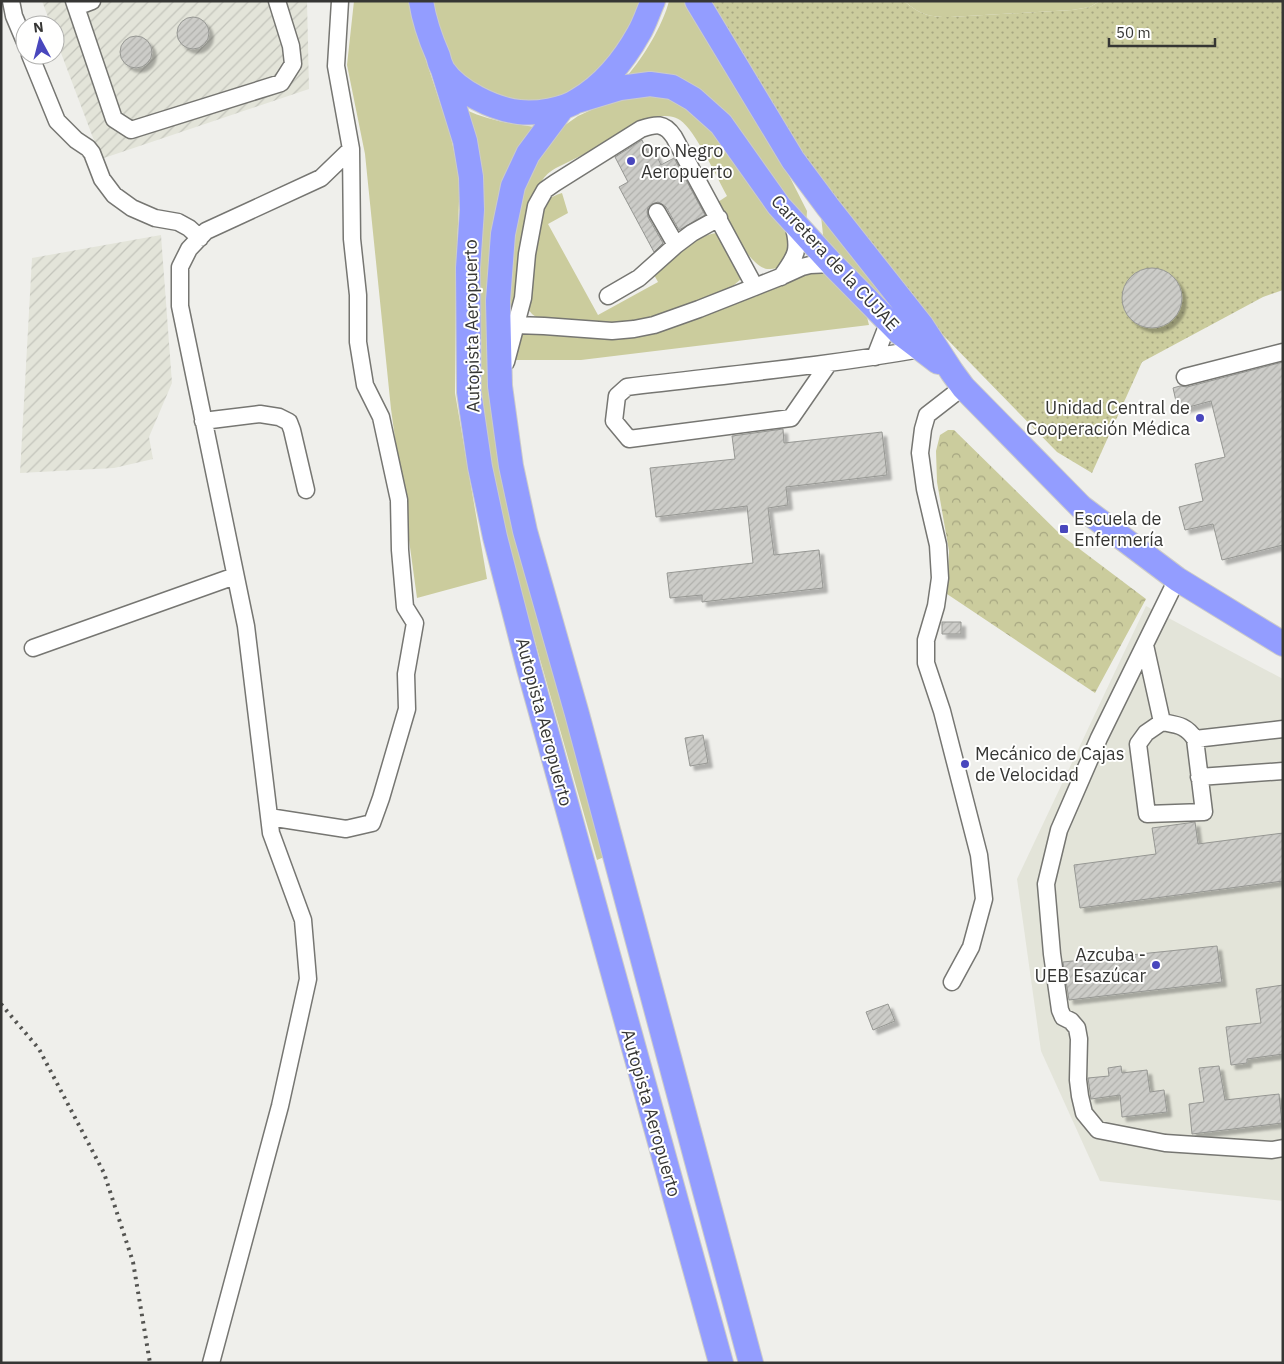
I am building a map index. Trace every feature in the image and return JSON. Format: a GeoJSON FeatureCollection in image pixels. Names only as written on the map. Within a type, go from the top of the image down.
{"type":"FeatureCollection","features":[{"type":"Feature","properties":{"kind":"highway","name":"Autopista Aeropuerto"},"geometry":{"type":"LineString","coordinates":[[421,1],[430,38],[443,70],[465,141],[471,177],[472,210],[468,268],[469,392],[480,467],[495,537],[529,669],[721,1363]]}},
{"type":"Feature","properties":{"kind":"highway"},"geometry":{"type":"LineString","coordinates":[[570,104],[600,84],[621,62],[640,32],[653,1]]}},
{"type":"Feature","properties":{"kind":"highway","name":"Carretera de la CUJAE"},"geometry":{"type":"LineString","coordinates":[[697,1],[794,160],[828,207],[922,326],[957,380]]}},
{"type":"Feature","properties":{"kind":"highway","name":"Carretera de la CUJAE"},"geometry":{"type":"LineString","coordinates":[[443,70],[457,85],[474,97],[498,107],[519,112],[544,111],[620,88],[650,84],[672,87],[693,99],[721,124],[778,206],[832,264],[900,333],[957,380],[1081,507],[1177,579],[1283,644]]}},
{"type":"Feature","properties":{"kind":"highway","name":"Autopista Aeropuerto"},"geometry":{"type":"LineString","coordinates":[[570,104],[528,154],[513,186],[503,234],[498,301],[500,386],[511,466],[525,531],[577,714],[751,1363]]}},
{"type":"Feature","properties":{"kind":"highway"},"geometry":{"type":"LineString","coordinates":[[794,160],[812,221],[811,240]]}},
{"type":"Feature","properties":{"kind":"street"},"geometry":{"type":"LineString","coordinates":[[11,1],[15,18]]}},
{"type":"Feature","properties":{"kind":"street"},"geometry":{"type":"LineString","coordinates":[[92,1],[75,4],[114,119],[131,130],[282,84],[294,64],[291,46],[277,1]]}},
{"type":"Feature","properties":{"kind":"street"},"geometry":{"type":"LineString","coordinates":[[269,817],[346,829],[372,822],[407,709],[406,674],[415,623],[405,607],[400,550],[399,500],[381,417],[365,385],[358,342],[358,295],[352,239],[351,149],[336,66],[340,1]]}},
{"type":"Feature","properties":{"kind":"street"},"geometry":{"type":"LineString","coordinates":[[34,65],[57,121],[92,153],[102,179],[114,195],[132,208],[155,218],[178,222],[189,228],[200,238]]}},
{"type":"Feature","properties":{"kind":"street"},"geometry":{"type":"LineString","coordinates":[[506,430],[505,364],[523,298],[527,254],[536,206],[545,190],[641,129],[652,125],[659,125],[671,132],[755,287]]}},
{"type":"Feature","properties":{"kind":"street"},"geometry":{"type":"LineString","coordinates":[[211,1363],[280,1106],[308,979],[303,920],[271,833],[246,626],[180,306],[180,267],[189,249],[206,231],[321,178],[351,149]]}},
{"type":"Feature","properties":{"kind":"street"},"geometry":{"type":"LineString","coordinates":[[656,212],[676,245]]}},
{"type":"Feature","properties":{"kind":"street"},"geometry":{"type":"LineString","coordinates":[[608,296],[639,278],[692,233],[719,218]]}},
{"type":"Feature","properties":{"kind":"street"},"geometry":{"type":"LineString","coordinates":[[780,277],[790,264],[796,251],[798,241],[793,221]]}},
{"type":"Feature","properties":{"kind":"street"},"geometry":{"type":"LineString","coordinates":[[780,277],[797,264],[811,240]]}},
{"type":"Feature","properties":{"kind":"street"},"geometry":{"type":"LineString","coordinates":[[515,325],[612,331],[634,329],[654,325],[699,309],[802,267],[832,264]]}},
{"type":"Feature","properties":{"kind":"street"},"geometry":{"type":"LineString","coordinates":[[875,357],[889,322]]}},
{"type":"Feature","properties":{"kind":"street"},"geometry":{"type":"LineString","coordinates":[[829,363],[791,418],[629,439],[614,421],[617,396],[627,387],[829,363],[921,349]]}},
{"type":"Feature","properties":{"kind":"street"},"geometry":{"type":"LineString","coordinates":[[1185,377],[1283,352]]}},
{"type":"Feature","properties":{"kind":"street"},"geometry":{"type":"LineString","coordinates":[[952,982],[971,947],[984,899],[979,855],[942,712],[926,663],[926,640],[936,606],[940,578],[938,545],[925,489],[920,453],[927,415],[957,380]]}},
{"type":"Feature","properties":{"kind":"street"},"geometry":{"type":"LineString","coordinates":[[203,420],[260,414],[279,417],[289,422],[306,490]]}},
{"type":"Feature","properties":{"kind":"street"},"geometry":{"type":"LineString","coordinates":[[33,648],[235,576]]}},
{"type":"Feature","properties":{"kind":"street"},"geometry":{"type":"LineString","coordinates":[[1177,579],[1099,738],[1059,830],[1046,884],[1052,954],[1060,1010],[1063,1016],[1077,1028],[1080,1039],[1078,1080],[1080,1096],[1084,1112],[1098,1130],[1166,1143],[1272,1150],[1283,1148]]}},
{"type":"Feature","properties":{"kind":"street"},"geometry":{"type":"LineString","coordinates":[[1145,645],[1162,722]]}},
{"type":"Feature","properties":{"kind":"street"},"geometry":{"type":"LineString","coordinates":[[1162,722],[1178,725],[1189,730],[1195,740],[1204,812],[1147,814],[1138,744],[1146,733],[1162,722]]}},
{"type":"Feature","properties":{"kind":"street"},"geometry":{"type":"LineString","coordinates":[[1195,740],[1283,729]]}},
{"type":"Feature","properties":{"kind":"street"},"geometry":{"type":"LineString","coordinates":[[1199,777],[1283,771]]}},
{"type":"Feature","properties":{"kind":"shaded area"},"geometry":{"type":"Polygon","coordinates":[[[42,1],[307,1],[309,89],[101,159],[65,64],[65,15],[47,15],[42,1]]]}},
{"type":"Feature","properties":{"kind":"shaded area"},"geometry":{"type":"Polygon","coordinates":[[[161,235],[172,383],[149,437],[153,459],[114,468],[20,473],[32,258],[161,235]]]}},
{"type":"Feature","properties":{"kind":"shaded area","name":"Azcuba - UEB Esazúcar"},"geometry":{"type":"Polygon","coordinates":[[[1146,606],[1283,679],[1283,1201],[1100,1181],[1041,1051],[1017,879],[1146,606]]]}},
{"type":"Feature","properties":{"kind":"green space"},"geometry":{"type":"Polygon","coordinates":[[[354,1],[412,1],[420,42],[450,133],[460,178],[456,271],[455,393],[487,579],[417,598],[391,409],[365,154],[347,65],[354,1]]]}},
{"type":"Feature","properties":{"kind":"green space"},"geometry":{"type":"Polygon","coordinates":[[[428,1],[644,1],[616,55],[574,93],[533,103],[501,100],[475,88],[458,72],[442,49],[428,1]]]}},
{"type":"Feature","properties":{"kind":"green space"},"geometry":{"type":"Polygon","coordinates":[[[669,1],[688,1],[772,142],[807,211],[806,227],[725,121],[627,76],[652,41],[669,1]]]}},
{"type":"Feature","properties":{"kind":"green space"},"geometry":{"type":"Polygon","coordinates":[[[707,1],[904,1],[926,14],[950,17],[1072,10],[1090,7],[1100,1],[1283,1],[1283,290],[1263,297],[1142,362],[1092,473],[1057,452],[942,334],[872,249],[813,173],[707,1]]]}},
{"type":"Feature","properties":{"kind":"green space"},"geometry":{"type":"Polygon","coordinates":[[[904,1],[1100,1],[1090,7],[1072,10],[950,17],[926,14],[904,1]]]}},
{"type":"Feature","properties":{"kind":"green space"},"geometry":{"type":"Polygon","coordinates":[[[662,93],[695,111],[787,226],[790,243],[782,264],[779,267],[770,269],[762,267],[747,253],[739,242],[718,202],[727,196],[693,134],[680,120],[669,116],[661,116],[556,168],[542,181],[534,198],[509,342],[504,276],[515,199],[548,137],[578,116],[613,100],[662,93]]]}},
{"type":"Feature","properties":{"kind":"green space"},"geometry":{"type":"Polygon","coordinates":[[[466,110],[500,121],[535,127],[490,319],[604,857],[597,860],[503,529],[480,402],[466,110]]]}},
{"type":"Feature","properties":{"kind":"green space"},"geometry":{"type":"Polygon","coordinates":[[[562,193],[568,213],[548,224],[598,315],[658,282],[653,273],[684,248],[710,234],[718,233],[741,275],[741,279],[734,285],[681,311],[638,323],[608,326],[540,320],[528,309],[534,237],[541,211],[546,202],[551,197],[562,193]]]}},
{"type":"Feature","properties":{"kind":"green space"},"geometry":{"type":"Polygon","coordinates":[[[821,216],[922,341],[824,244],[821,216]]]}},
{"type":"Feature","properties":{"kind":"green space"},"geometry":{"type":"Polygon","coordinates":[[[824,270],[866,313],[869,325],[581,360],[508,360],[520,334],[532,330],[588,337],[613,338],[646,335],[670,328],[773,282],[824,270]]]}},
{"type":"Feature","properties":{"kind":"green space"},"geometry":{"type":"Polygon","coordinates":[[[948,430],[954,430],[1061,535],[1146,599],[1095,693],[947,594],[949,551],[937,482],[936,451],[940,435],[948,430]]]}},
{"type":"Feature","properties":{"kind":"building"},"geometry":{"type":"Polygon","coordinates":[[[193,17],[205,21],[209,33],[205,45],[193,49],[181,45],[177,33],[181,21],[193,17]]]}},
{"type":"Feature","properties":{"kind":"building"},"geometry":{"type":"Polygon","coordinates":[[[136,36],[148,40],[152,52],[148,64],[136,68],[124,64],[120,52],[124,40],[136,36]]]}},
{"type":"Feature","properties":{"kind":"building"},"geometry":{"type":"Polygon","coordinates":[[[642,140],[648,153],[654,150],[661,165],[674,158],[705,215],[679,230],[666,207],[658,202],[652,204],[648,207],[648,217],[663,243],[654,252],[619,187],[628,182],[615,157],[642,140]]]}},
{"type":"Feature","properties":{"kind":"building"},"geometry":{"type":"Polygon","coordinates":[[[1152,268],[1169,273],[1177,281],[1182,298],[1177,315],[1169,323],[1152,328],[1135,323],[1127,315],[1122,298],[1127,281],[1135,273],[1152,268]]]}},
{"type":"Feature","properties":{"kind":"building"},"geometry":{"type":"Polygon","coordinates":[[[1283,362],[1283,545],[1222,560],[1213,524],[1185,530],[1179,507],[1203,501],[1195,464],[1225,457],[1211,401],[1178,410],[1173,388],[1187,387],[1283,362]]]}},
{"type":"Feature","properties":{"kind":"building"},"geometry":{"type":"Polygon","coordinates":[[[783,429],[784,443],[882,432],[887,475],[786,487],[788,505],[768,508],[774,555],[819,550],[823,588],[702,602],[702,595],[670,598],[667,573],[753,563],[747,506],[656,517],[650,468],[735,459],[732,436],[783,429]]]}},
{"type":"Feature","properties":{"kind":"building"},"geometry":{"type":"Polygon","coordinates":[[[942,622],[961,622],[961,634],[942,634],[942,622]]]}},
{"type":"Feature","properties":{"kind":"building"},"geometry":{"type":"Polygon","coordinates":[[[703,735],[708,763],[690,766],[685,738],[703,735]]]}},
{"type":"Feature","properties":{"kind":"building"},"geometry":{"type":"Polygon","coordinates":[[[1195,822],[1198,844],[1283,833],[1283,881],[1080,908],[1074,865],[1156,854],[1152,828],[1195,822]]]}},
{"type":"Feature","properties":{"kind":"building"},"geometry":{"type":"Polygon","coordinates":[[[1217,946],[1222,982],[1069,1000],[1063,962],[1217,946]]]}},
{"type":"Feature","properties":{"kind":"building"},"geometry":{"type":"Polygon","coordinates":[[[1283,985],[1283,1054],[1247,1059],[1247,1063],[1231,1065],[1226,1027],[1261,1023],[1256,989],[1283,985]]]}},
{"type":"Feature","properties":{"kind":"building"},"geometry":{"type":"Polygon","coordinates":[[[888,1004],[895,1021],[873,1030],[866,1012],[888,1004]]]}},
{"type":"Feature","properties":{"kind":"building"},"geometry":{"type":"Polygon","coordinates":[[[1121,1066],[1122,1073],[1147,1070],[1150,1092],[1164,1090],[1167,1112],[1122,1117],[1120,1095],[1091,1099],[1088,1078],[1109,1076],[1108,1068],[1121,1066]]]}},
{"type":"Feature","properties":{"kind":"building"},"geometry":{"type":"Polygon","coordinates":[[[1219,1066],[1225,1100],[1279,1094],[1282,1123],[1192,1134],[1189,1104],[1204,1102],[1199,1068],[1219,1066]]]}},
{"type":"Feature","properties":{"kind":"railway"},"geometry":{"type":"LineString","coordinates":[[1,1004],[39,1049],[104,1173],[133,1262],[150,1363]]}},
{"type":"Feature","properties":{"kind":"place","name":"Oro Negro Aeropuerto"},"geometry":{"type":"Point","coordinates":[631,161]}},
{"type":"Feature","properties":{"kind":"place","name":"Unidad Central de Cooperación Médica"},"geometry":{"type":"Point","coordinates":[1200,418]}},
{"type":"Feature","properties":{"kind":"place","name":"Escuela de Enfermería"},"geometry":{"type":"Point","coordinates":[1064,529]}},
{"type":"Feature","properties":{"kind":"place","name":"Mecánico de Cajas de Velocidad"},"geometry":{"type":"Point","coordinates":[965,764]}},
{"type":"Feature","properties":{"kind":"place","name":"Azcuba - UEB Esazúcar"},"geometry":{"type":"Point","coordinates":[1156,965]}}]}
